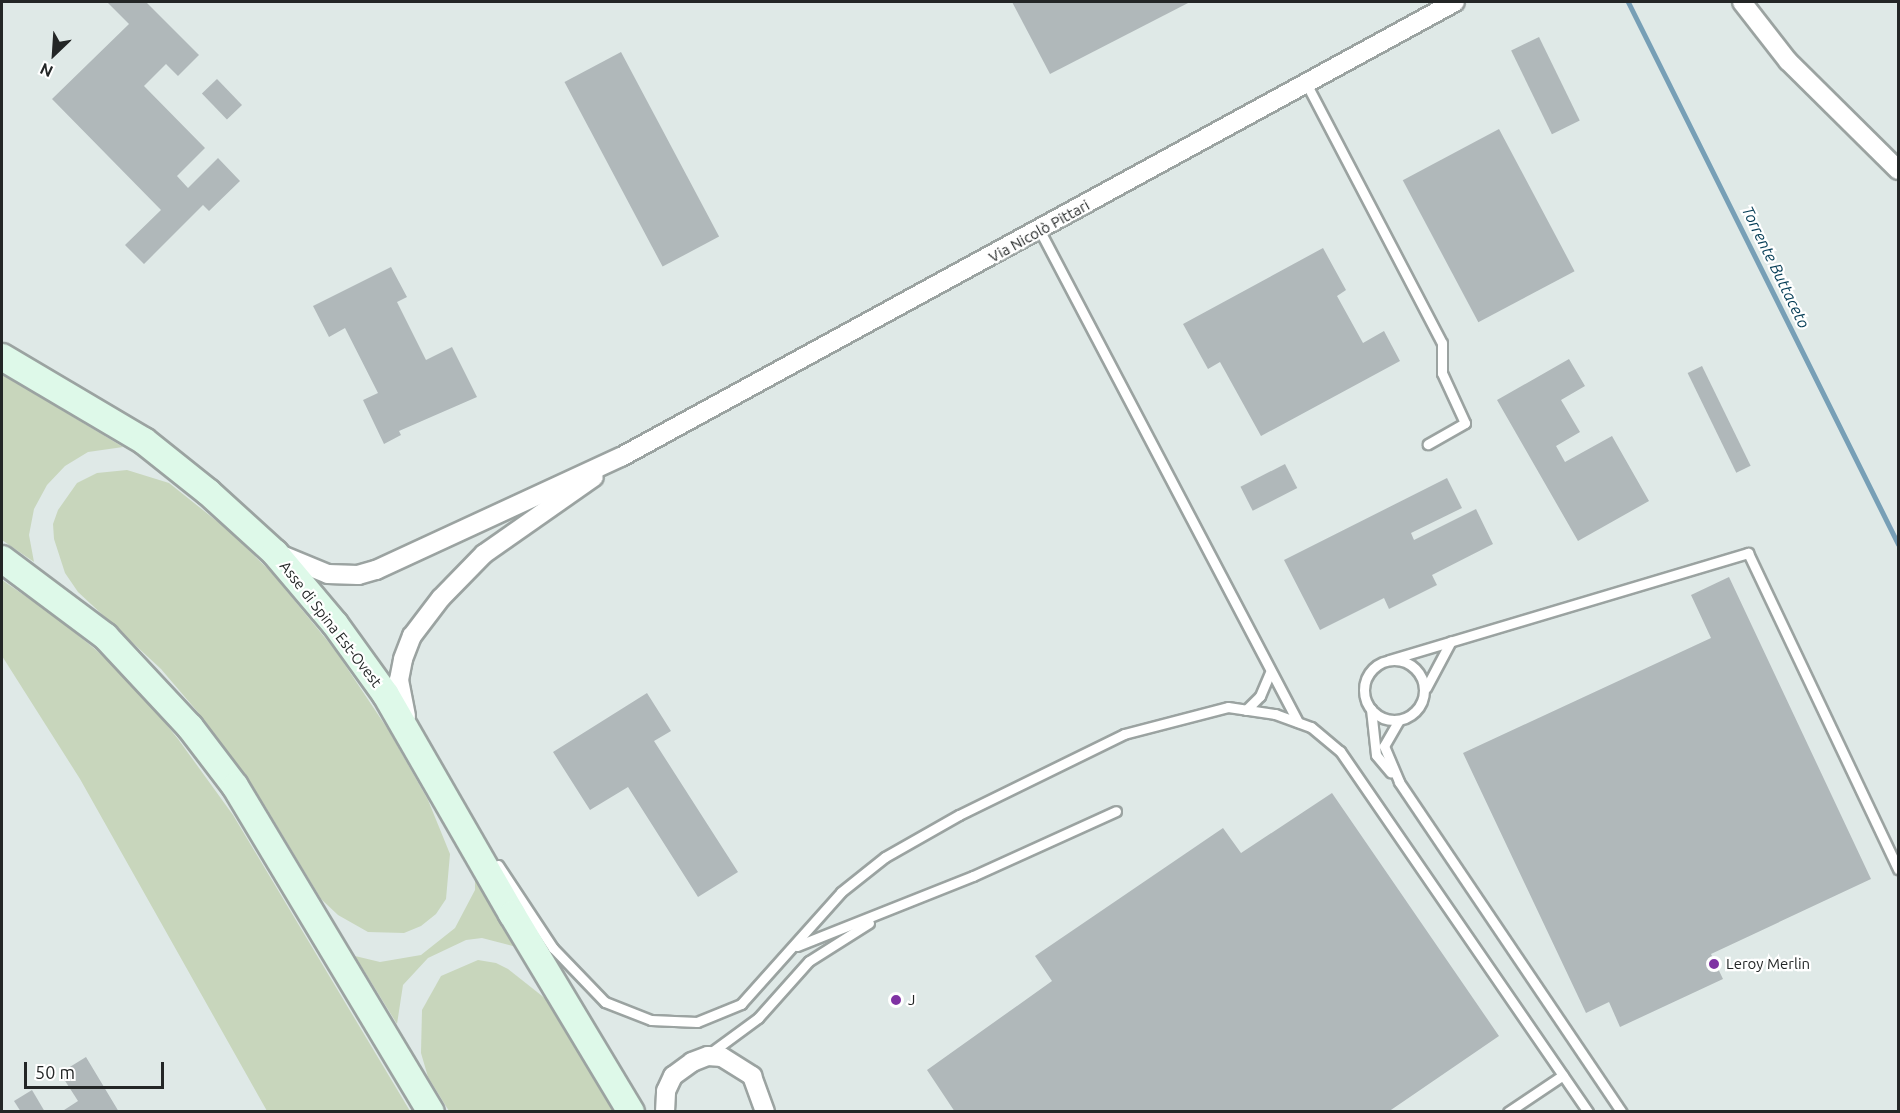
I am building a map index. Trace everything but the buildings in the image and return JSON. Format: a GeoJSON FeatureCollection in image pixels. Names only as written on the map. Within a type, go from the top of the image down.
{"type":"FeatureCollection","features":[{"type":"Feature","properties":{"kind":"main road","name":"Asse di Spina Est-Ovest"},"geometry":{"type":"LineString","coordinates":[[2,357],[144,441],[276,553],[380,686],[631,1112]]}},
{"type":"Feature","properties":{"kind":"main road"},"geometry":{"type":"LineString","coordinates":[[2,559],[105,636],[190,727],[235,786],[431,1112]]}},
{"type":"Feature","properties":{"kind":"street","name":"Via Nicolò Pittari"},"geometry":{"type":"LineString","coordinates":[[621,458],[1040,231],[1455,2]]}},
{"type":"Feature","properties":{"kind":"street"},"geometry":{"type":"LineString","coordinates":[[1742,2],[1788,61],[1899,170]]}},
{"type":"Feature","properties":{"kind":"street"},"geometry":{"type":"LineString","coordinates":[[276,553],[328,574],[367,572],[621,458]]}},
{"type":"Feature","properties":{"kind":"street"},"geometry":{"type":"LineString","coordinates":[[422,756],[405,714],[399,680],[412,636],[455,580],[484,554],[621,458]]}},
{"type":"Feature","properties":{"kind":"street"},"geometry":{"type":"LineString","coordinates":[[664,1112],[666,1091],[673,1076],[692,1062],[708,1056],[722,1057],[752,1076],[765,1112]]}},
{"type":"Feature","properties":{"kind":"lane"},"geometry":{"type":"LineString","coordinates":[[1306,83],[1442,343],[1442,373],[1464,423],[1428,444]]}},
{"type":"Feature","properties":{"kind":"lane"},"geometry":{"type":"LineString","coordinates":[[1040,231],[1270,673],[1298,722]]}},
{"type":"Feature","properties":{"kind":"lane"},"geometry":{"type":"LineString","coordinates":[[1622,1112],[1400,782],[1376,755],[1371,709],[1366,700],[1366,679],[1371,670],[1389,660],[1748,553],[1899,869]]}},
{"type":"Feature","properties":{"kind":"lane"},"geometry":{"type":"LineString","coordinates":[[1400,782],[1384,746],[1398,720],[1417,710],[1432,671],[1451,641]]}},
{"type":"Feature","properties":{"kind":"lane"},"geometry":{"type":"LineString","coordinates":[[1389,660],[1410,663],[1423,680],[1425,691]]}},
{"type":"Feature","properties":{"kind":"lane"},"geometry":{"type":"LineString","coordinates":[[1246,710],[1260,696],[1270,673]]}},
{"type":"Feature","properties":{"kind":"lane"},"geometry":{"type":"LineString","coordinates":[[491,853],[553,948],[605,1002],[628,1014],[678,1024],[718,1014],[741,1004],[841,892],[885,857],[959,815],[1124,734],[1228,707],[1298,722],[1311,727],[1340,751],[1359,776],[1588,1112]]}},
{"type":"Feature","properties":{"kind":"lane"},"geometry":{"type":"LineString","coordinates":[[1371,709],[1383,718],[1398,720]]}},
{"type":"Feature","properties":{"kind":"lane"},"geometry":{"type":"LineString","coordinates":[[447,801],[479,833]]}},
{"type":"Feature","properties":{"kind":"lane"},"geometry":{"type":"LineString","coordinates":[[790,950],[892,910],[1116,811]]}},
{"type":"Feature","properties":{"kind":"lane"},"geometry":{"type":"LineString","coordinates":[[708,1056],[758,1018],[809,961],[892,910]]}},
{"type":"Feature","properties":{"kind":"lane"},"geometry":{"type":"LineString","coordinates":[[1508,1112],[1563,1075]]}},
{"type":"Feature","properties":{"kind":"green space"},"geometry":{"type":"Polygon","coordinates":[[[2,374],[123,447],[88,452],[65,466],[47,485],[34,509],[29,535],[34,562],[2,540],[2,374]]]}},
{"type":"Feature","properties":{"kind":"green space"},"geometry":{"type":"Polygon","coordinates":[[[127,470],[169,483],[228,530],[271,572],[335,650],[389,731],[428,800],[450,854],[446,899],[436,914],[421,926],[404,933],[368,932],[338,915],[321,899],[265,806],[202,717],[161,669],[78,592],[65,573],[54,539],[53,524],[58,510],[77,483],[97,473],[127,470]]]}},
{"type":"Feature","properties":{"kind":"green space"},"geometry":{"type":"Polygon","coordinates":[[[2,580],[53,615],[95,649],[137,688],[178,739],[233,815],[410,1111],[267,1111],[80,779],[2,656],[2,580]]]}},
{"type":"Feature","properties":{"kind":"green space"},"geometry":{"type":"Polygon","coordinates":[[[475,876],[517,947],[482,938],[466,940],[428,958],[403,985],[397,1024],[355,956],[380,962],[421,955],[455,928],[475,890],[475,876]]]}},
{"type":"Feature","properties":{"kind":"green space"},"geometry":{"type":"Polygon","coordinates":[[[478,960],[496,963],[508,969],[551,1003],[615,1111],[449,1111],[428,1077],[421,1053],[422,1010],[441,976],[478,960]]]}},
{"type":"Feature","properties":{"kind":"waterway","name":"Torrente Buttaceto"},"geometry":{"type":"LineString","coordinates":[[1628,2],[1898,544]]}},
{"type":"Feature","properties":{"kind":"place","name":"Leroy Merlin"},"geometry":{"type":"Point","coordinates":[1714,964]}},
{"type":"Feature","properties":{"kind":"place","name":"J"},"geometry":{"type":"Point","coordinates":[896,1000]}}]}
